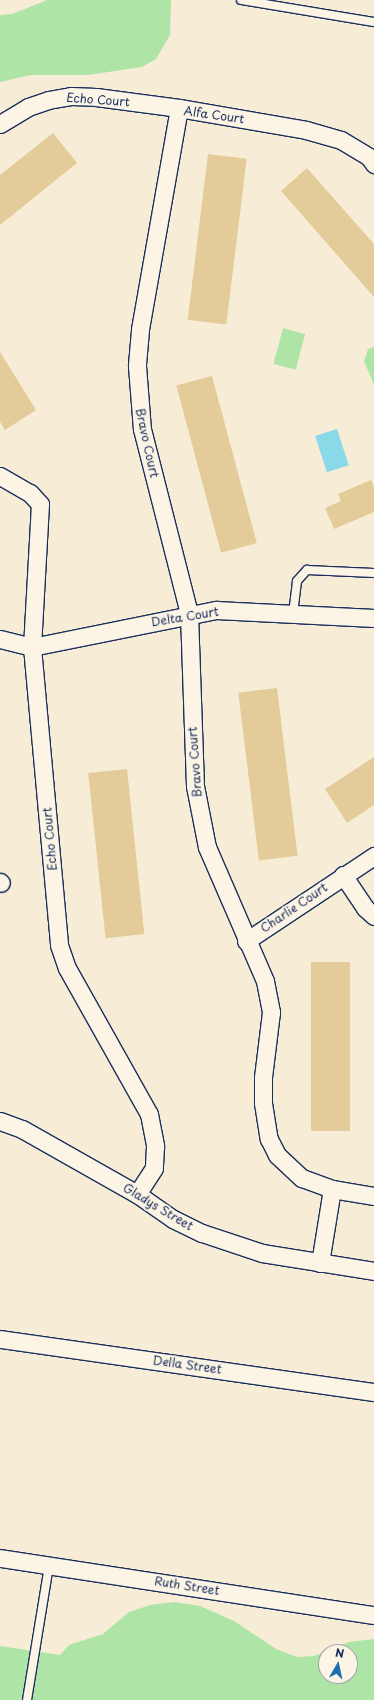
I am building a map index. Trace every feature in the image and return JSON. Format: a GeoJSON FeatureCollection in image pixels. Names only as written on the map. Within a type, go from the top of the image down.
{"type":"FeatureCollection","features":[{"type":"Feature","properties":{"kind":"street","name":"Echo Court"},"geometry":{"type":"LineString","coordinates":[[0,124],[28,107],[71,96],[179,108]]}},
{"type":"Feature","properties":{"kind":"street","name":"Alfa Court"},"geometry":{"type":"LineString","coordinates":[[155,244],[179,108],[306,130],[341,140],[369,157],[374,164]]}},
{"type":"Feature","properties":{"kind":"street","name":"Bravo Court"},"geometry":{"type":"LineString","coordinates":[[155,244],[140,330],[137,366],[138,397],[142,429],[189,614],[195,786],[207,847],[246,941],[265,981],[271,1012],[263,1077],[264,1122],[269,1139],[277,1155],[287,1167],[302,1178],[332,1189]]}},
{"type":"Feature","properties":{"kind":"street","name":"Echo Court"},"geometry":{"type":"LineString","coordinates":[[0,476],[30,493],[40,504],[32,647],[59,945],[68,968],[149,1114],[155,1146],[154,1168],[137,1194]]}},
{"type":"Feature","properties":{"kind":"street","name":"Delta Court"},"geometry":{"type":"LineString","coordinates":[[0,639],[32,647],[189,614],[216,610],[374,618]]}},
{"type":"Feature","properties":{"kind":"street","name":"Charlie Court"},"geometry":{"type":"LineString","coordinates":[[246,941],[374,856]]}},
{"type":"Feature","properties":{"kind":"street"},"geometry":{"type":"LineString","coordinates":[[342,876],[365,908],[374,916]]}},
{"type":"Feature","properties":{"kind":"street","name":"Gladys Street"},"geometry":{"type":"LineString","coordinates":[[0,1121],[22,1129],[137,1194],[173,1219],[231,1245],[262,1253],[374,1271]]}},
{"type":"Feature","properties":{"kind":"street"},"geometry":{"type":"LineString","coordinates":[[320,1263],[332,1189],[374,1196]]}},
{"type":"Feature","properties":{"kind":"street","name":"Della Street"},"geometry":{"type":"LineString","coordinates":[[0,1339],[374,1392]]}},
{"type":"Feature","properties":{"kind":"street","name":"Ruth Street"},"geometry":{"type":"LineString","coordinates":[[0,1558],[374,1615]]}},
{"type":"Feature","properties":{"kind":"lane"},"geometry":{"type":"LineString","coordinates":[[241,0],[374,22]]}},
{"type":"Feature","properties":{"kind":"lane"},"geometry":{"type":"LineString","coordinates":[[293,614],[297,581],[307,570],[374,573]]}},
{"type":"Feature","properties":{"kind":"lane"},"geometry":{"type":"LineString","coordinates":[[27,1700],[49,1565]]}},
{"type":"Feature","properties":{"kind":"green space"},"geometry":{"type":"Polygon","coordinates":[[[47,0],[171,0],[170,35],[156,59],[142,67],[88,75],[31,75],[0,82],[0,15],[12,14],[47,0]]]}},
{"type":"Feature","properties":{"kind":"green space"},"geometry":{"type":"Polygon","coordinates":[[[283,328],[305,334],[296,370],[273,364],[283,328]]]}},
{"type":"Feature","properties":{"kind":"green space"},"geometry":{"type":"Polygon","coordinates":[[[374,347],[374,385],[364,361],[368,349],[374,347]]]}},
{"type":"Feature","properties":{"kind":"green space"},"geometry":{"type":"Polygon","coordinates":[[[174,1602],[200,1606],[234,1621],[276,1649],[297,1657],[318,1654],[318,1684],[358,1684],[358,1644],[344,1644],[374,1639],[374,1700],[0,1700],[0,1646],[60,1655],[69,1645],[103,1634],[129,1612],[150,1605],[174,1602]]]}},
{"type":"Feature","properties":{"kind":"water"},"geometry":{"type":"Polygon","coordinates":[[[337,429],[349,465],[327,472],[315,436],[337,429]]]}},
{"type":"Feature","properties":{"kind":"building"},"geometry":{"type":"Polygon","coordinates":[[[53,133],[77,163],[0,225],[0,175],[53,133]]]}},
{"type":"Feature","properties":{"kind":"building"},"geometry":{"type":"Polygon","coordinates":[[[208,154],[247,159],[226,325],[188,320],[208,154]]]}},
{"type":"Feature","properties":{"kind":"building"},"geometry":{"type":"Polygon","coordinates":[[[307,168],[374,244],[374,297],[281,191],[307,168]]]}},
{"type":"Feature","properties":{"kind":"building"},"geometry":{"type":"Polygon","coordinates":[[[0,352],[36,410],[5,430],[0,422],[0,352]]]}},
{"type":"Feature","properties":{"kind":"building"},"geometry":{"type":"Polygon","coordinates":[[[212,376],[257,543],[221,553],[176,386],[212,376]]]}},
{"type":"Feature","properties":{"kind":"building"},"geometry":{"type":"Polygon","coordinates":[[[371,480],[374,487],[374,512],[334,529],[325,508],[341,501],[338,494],[371,480]]]}},
{"type":"Feature","properties":{"kind":"building"},"geometry":{"type":"Polygon","coordinates":[[[277,688],[298,856],[259,860],[238,693],[277,688]]]}},
{"type":"Feature","properties":{"kind":"building"},"geometry":{"type":"Polygon","coordinates":[[[374,757],[374,805],[347,823],[325,789],[374,757]]]}},
{"type":"Feature","properties":{"kind":"building"},"geometry":{"type":"Polygon","coordinates":[[[127,769],[144,934],[106,938],[88,773],[127,769]]]}},
{"type":"Feature","properties":{"kind":"building"},"geometry":{"type":"Polygon","coordinates":[[[311,962],[350,962],[350,1131],[311,1131],[311,962]]]}}]}
